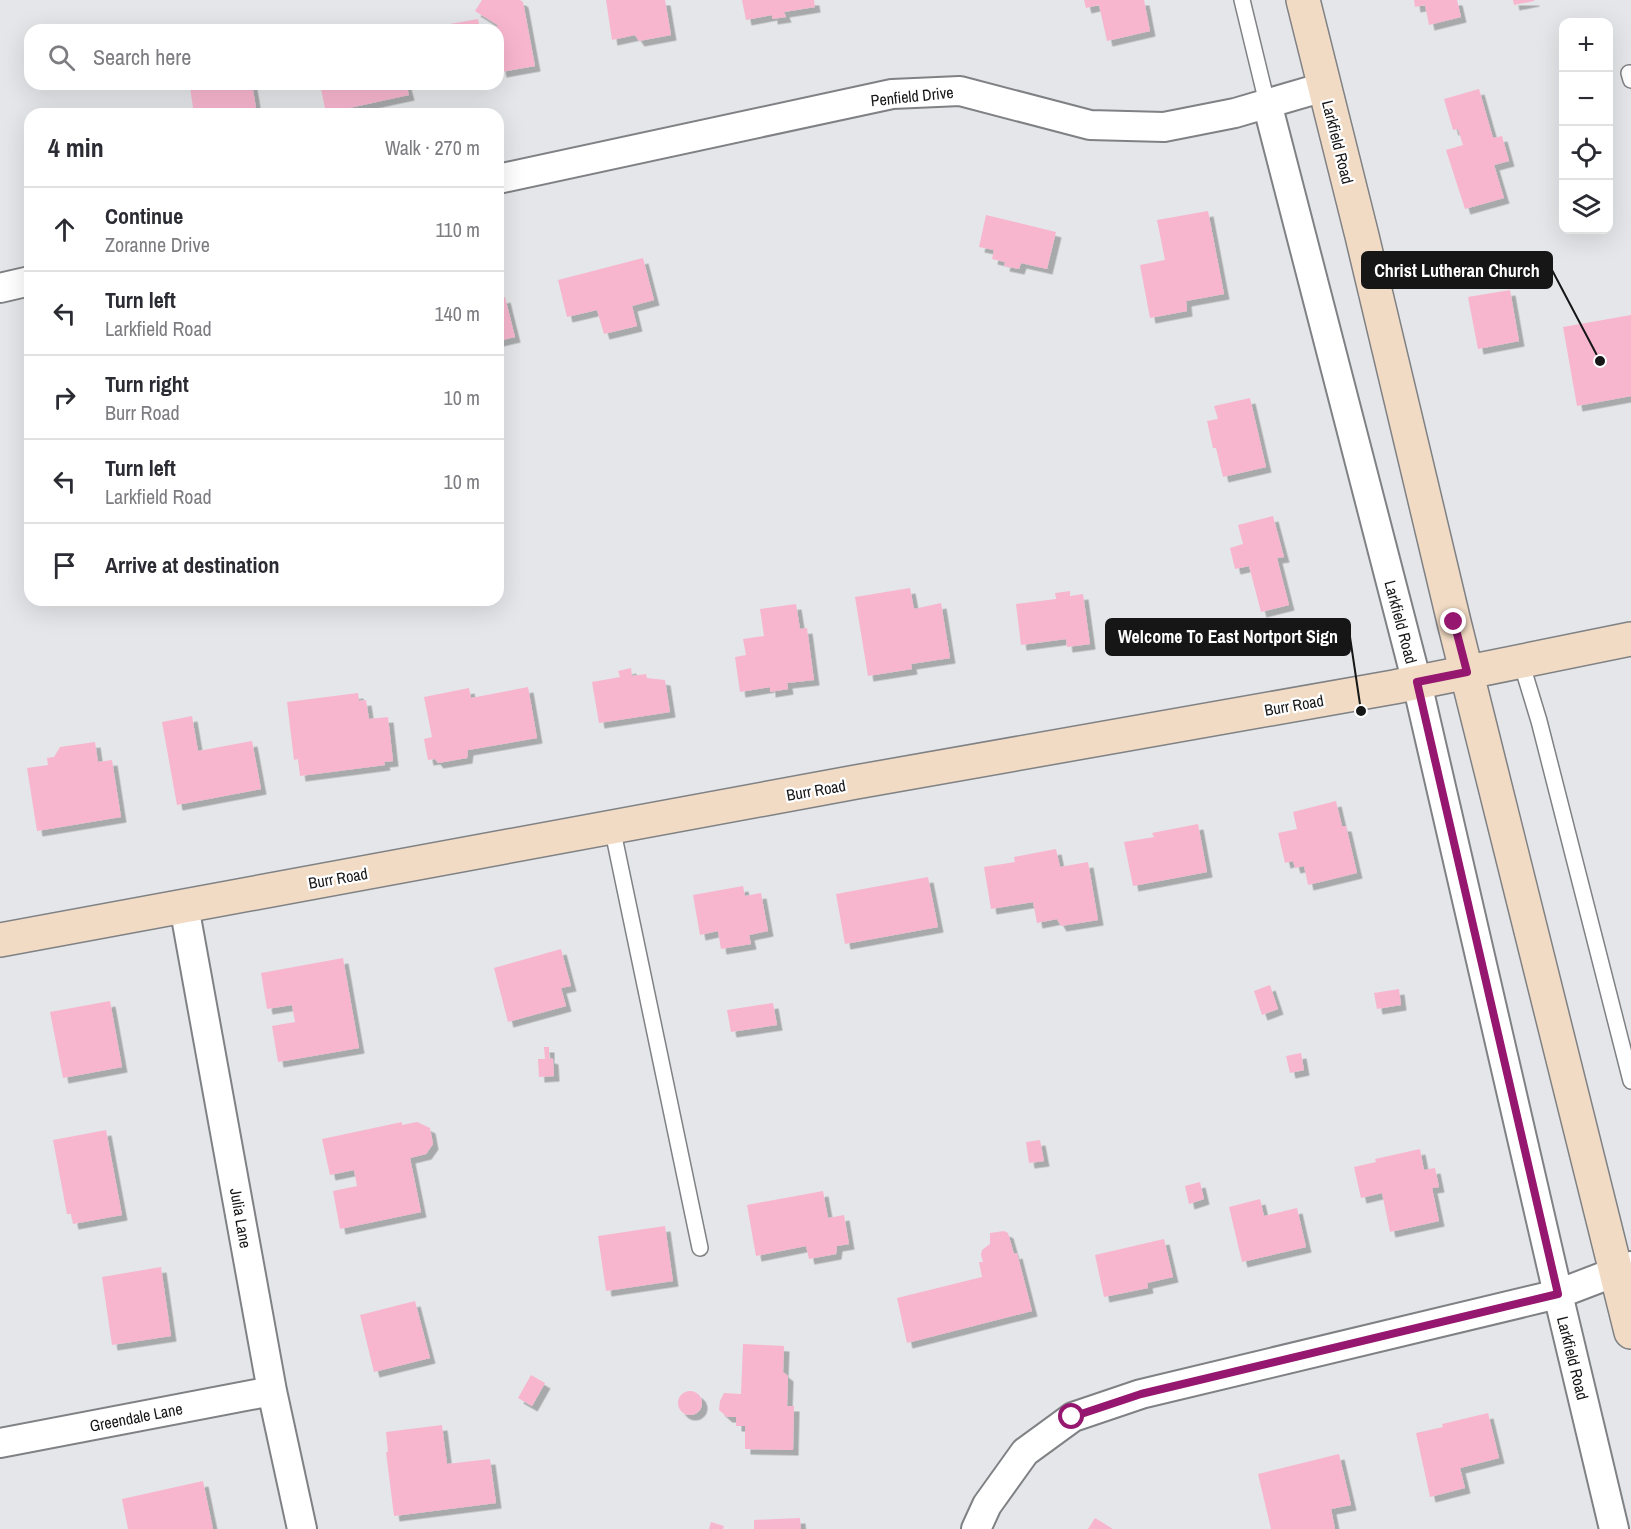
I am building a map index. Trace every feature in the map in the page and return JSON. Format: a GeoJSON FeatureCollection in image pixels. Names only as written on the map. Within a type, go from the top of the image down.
{"type":"FeatureCollection","features":[{"type":"Feature","properties":{"kind":"street","name":"Larkfield Road"},"geometry":{"type":"LineString","coordinates":[[1303,0],[1454,622],[1623,1268],[1631,1332]]}},
{"type":"Feature","properties":{"kind":"street","name":"Penfield Drive"},"geometry":{"type":"LineString","coordinates":[[504,178],[892,94],[960,91],[1090,125],[1164,127],[1235,113],[1324,87]]}},
{"type":"Feature","properties":{"kind":"street","name":"Larkfield Road"},"geometry":{"type":"LineString","coordinates":[[1267,103],[1417,682],[1614,1529]]}},
{"type":"Feature","properties":{"kind":"street"},"geometry":{"type":"LineString","coordinates":[[0,288],[24,282]]}},
{"type":"Feature","properties":{"kind":"street","name":"Burr Road"},"geometry":{"type":"LineString","coordinates":[[0,940],[1417,682],[1631,639]]}},
{"type":"Feature","properties":{"kind":"street","name":"Julia Lane"},"geometry":{"type":"LineString","coordinates":[[184,906],[272,1391],[302,1529]]}},
{"type":"Feature","properties":{"kind":"street"},"geometry":{"type":"LineString","coordinates":[[976,1529],[987,1505],[1025,1452],[1072,1417],[1141,1394],[1558,1294],[1623,1268]]}},
{"type":"Feature","properties":{"kind":"street","name":"Greendale Lane"},"geometry":{"type":"LineString","coordinates":[[0,1443],[272,1391]]}},
{"type":"Feature","properties":{"kind":"lane"},"geometry":{"type":"LineString","coordinates":[[1242,0],[1267,103]]}},
{"type":"Feature","properties":{"kind":"lane"},"geometry":{"type":"LineString","coordinates":[[1631,73],[1629,73],[1631,80]]}},
{"type":"Feature","properties":{"kind":"lane"},"geometry":{"type":"LineString","coordinates":[[1521,662],[1539,721],[1631,1080]]}},
{"type":"Feature","properties":{"kind":"lane"},"geometry":{"type":"LineString","coordinates":[[612,827],[700,1248]]}},
{"type":"Feature","properties":{"kind":"building"},"geometry":{"type":"Polygon","coordinates":[[[482,0],[520,0],[523,2],[535,66],[504,71],[504,24],[496,24],[475,11],[482,0]]]}},
{"type":"Feature","properties":{"kind":"building"},"geometry":{"type":"Polygon","coordinates":[[[606,0],[665,0],[671,35],[639,41],[635,35],[612,40],[606,0]]]}},
{"type":"Feature","properties":{"kind":"building"},"geometry":{"type":"Polygon","coordinates":[[[742,0],[814,0],[815,7],[784,12],[786,17],[772,19],[772,15],[746,20],[742,0]]]}},
{"type":"Feature","properties":{"kind":"building"},"geometry":{"type":"Polygon","coordinates":[[[1084,0],[1144,0],[1150,31],[1107,41],[1099,5],[1086,8],[1084,0]]]}},
{"type":"Feature","properties":{"kind":"building"},"geometry":{"type":"Polygon","coordinates":[[[1414,0],[1457,0],[1461,17],[1429,25],[1425,5],[1415,7],[1414,0]]]}},
{"type":"Feature","properties":{"kind":"building"},"geometry":{"type":"Polygon","coordinates":[[[1513,0],[1534,0],[1534,1],[1514,5],[1513,0]]]}},
{"type":"Feature","properties":{"kind":"building"},"geometry":{"type":"Polygon","coordinates":[[[478,19],[479,24],[450,24],[478,19]]]}},
{"type":"Feature","properties":{"kind":"building"},"geometry":{"type":"Polygon","coordinates":[[[1479,89],[1493,138],[1502,136],[1509,161],[1494,165],[1504,198],[1465,209],[1446,150],[1463,145],[1458,129],[1453,130],[1444,99],[1479,89]]]}},
{"type":"Feature","properties":{"kind":"building"},"geometry":{"type":"Polygon","coordinates":[[[190,90],[253,90],[256,108],[193,108],[190,90]]]}},
{"type":"Feature","properties":{"kind":"building"},"geometry":{"type":"Polygon","coordinates":[[[321,90],[408,90],[409,95],[349,108],[325,108],[321,90]]]}},
{"type":"Feature","properties":{"kind":"building"},"geometry":{"type":"Polygon","coordinates":[[[1208,211],[1224,294],[1186,301],[1187,311],[1150,318],[1140,265],[1165,260],[1157,220],[1208,211]]]}},
{"type":"Feature","properties":{"kind":"building"},"geometry":{"type":"Polygon","coordinates":[[[986,215],[1056,232],[1047,269],[1021,263],[1019,269],[1004,266],[1005,262],[992,259],[994,250],[979,247],[986,215]]]}},
{"type":"Feature","properties":{"kind":"building"},"geometry":{"type":"Polygon","coordinates":[[[643,258],[654,300],[632,306],[637,326],[604,334],[597,310],[567,317],[558,280],[643,258]]]}},
{"type":"Feature","properties":{"kind":"building"},"geometry":{"type":"Polygon","coordinates":[[[1510,290],[1519,341],[1478,349],[1468,297],[1510,290]]]}},
{"type":"Feature","properties":{"kind":"building"},"geometry":{"type":"Polygon","coordinates":[[[504,297],[515,337],[504,340],[504,297]]]}},
{"type":"Feature","properties":{"kind":"building"},"geometry":{"type":"Polygon","coordinates":[[[1631,315],[1631,396],[1577,406],[1563,327],[1631,315]]]}},
{"type":"Feature","properties":{"kind":"building"},"geometry":{"type":"Polygon","coordinates":[[[1250,398],[1266,467],[1223,477],[1207,421],[1218,419],[1214,406],[1250,398]]]}},
{"type":"Feature","properties":{"kind":"building"},"geometry":{"type":"Polygon","coordinates":[[[1273,516],[1284,557],[1277,558],[1289,605],[1261,612],[1249,566],[1235,569],[1230,548],[1243,544],[1238,525],[1273,516]]]}},
{"type":"Feature","properties":{"kind":"building"},"geometry":{"type":"Polygon","coordinates":[[[910,588],[914,609],[941,603],[950,658],[911,664],[912,669],[868,676],[855,597],[910,588]]]}},
{"type":"Feature","properties":{"kind":"building"},"geometry":{"type":"Polygon","coordinates":[[[1070,591],[1070,596],[1083,594],[1090,644],[1067,647],[1066,639],[1021,645],[1016,604],[1056,599],[1055,593],[1070,591]]]}},
{"type":"Feature","properties":{"kind":"building"},"geometry":{"type":"Polygon","coordinates":[[[796,604],[800,629],[807,628],[814,680],[787,683],[788,689],[770,692],[770,687],[740,692],[735,657],[746,655],[743,639],[764,636],[760,609],[796,604]]]}},
{"type":"Feature","properties":{"kind":"building"},"geometry":{"type":"Polygon","coordinates":[[[631,668],[632,676],[646,674],[647,678],[665,680],[670,712],[599,723],[592,682],[620,677],[618,671],[631,668]]]}},
{"type":"Feature","properties":{"kind":"building"},"geometry":{"type":"Polygon","coordinates":[[[528,687],[537,738],[468,750],[467,758],[438,763],[435,759],[428,760],[424,739],[432,737],[424,697],[469,688],[471,698],[528,687]]]}},
{"type":"Feature","properties":{"kind":"building"},"geometry":{"type":"Polygon","coordinates":[[[358,693],[359,701],[366,700],[369,719],[388,717],[393,761],[384,762],[385,765],[300,776],[298,759],[294,760],[287,702],[358,693]]]}},
{"type":"Feature","properties":{"kind":"building"},"geometry":{"type":"Polygon","coordinates":[[[192,716],[198,751],[252,741],[261,789],[177,805],[162,722],[192,716]]]}},
{"type":"Feature","properties":{"kind":"building"},"geometry":{"type":"Polygon","coordinates":[[[95,742],[98,762],[112,760],[121,817],[37,831],[27,768],[48,765],[47,758],[54,757],[60,747],[95,742]]]}},
{"type":"Feature","properties":{"kind":"building"},"geometry":{"type":"Polygon","coordinates":[[[1336,801],[1342,826],[1346,826],[1357,873],[1308,885],[1304,866],[1295,868],[1293,861],[1285,863],[1278,833],[1297,829],[1293,812],[1336,801]]]}},
{"type":"Feature","properties":{"kind":"building"},"geometry":{"type":"Polygon","coordinates":[[[1198,824],[1207,872],[1133,886],[1124,842],[1154,837],[1152,833],[1198,824]]]}},
{"type":"Feature","properties":{"kind":"building"},"geometry":{"type":"Polygon","coordinates":[[[1056,849],[1060,867],[1088,862],[1098,920],[1061,926],[1057,919],[1037,923],[1033,902],[991,909],[984,867],[1015,862],[1014,857],[1056,849]]]}},
{"type":"Feature","properties":{"kind":"building"},"geometry":{"type":"Polygon","coordinates":[[[928,877],[938,927],[845,944],[836,894],[928,877]]]}},
{"type":"Feature","properties":{"kind":"building"},"geometry":{"type":"Polygon","coordinates":[[[743,886],[745,896],[761,893],[768,931],[749,935],[751,944],[721,949],[718,931],[700,935],[693,895],[743,886]]]}},
{"type":"Feature","properties":{"kind":"building"},"geometry":{"type":"Polygon","coordinates":[[[561,949],[571,986],[561,988],[566,1006],[508,1022],[494,968],[561,949]]]}},
{"type":"Feature","properties":{"kind":"building"},"geometry":{"type":"Polygon","coordinates":[[[343,958],[359,1048],[278,1062],[272,1026],[295,1022],[292,1005],[267,1009],[261,973],[343,958]]]}},
{"type":"Feature","properties":{"kind":"building"},"geometry":{"type":"Polygon","coordinates":[[[1270,985],[1278,1009],[1262,1015],[1254,991],[1270,985]]]}},
{"type":"Feature","properties":{"kind":"building"},"geometry":{"type":"Polygon","coordinates":[[[1399,989],[1401,1005],[1377,1009],[1374,993],[1399,989]]]}},
{"type":"Feature","properties":{"kind":"building"},"geometry":{"type":"Polygon","coordinates":[[[110,1001],[122,1067],[63,1078],[50,1012],[110,1001]]]}},
{"type":"Feature","properties":{"kind":"building"},"geometry":{"type":"Polygon","coordinates":[[[773,1003],[777,1025],[731,1032],[727,1010],[773,1003]]]}},
{"type":"Feature","properties":{"kind":"building"},"geometry":{"type":"Polygon","coordinates":[[[544,1047],[549,1047],[549,1058],[553,1059],[554,1076],[539,1077],[538,1059],[545,1059],[544,1047]]]}},
{"type":"Feature","properties":{"kind":"building"},"geometry":{"type":"Polygon","coordinates":[[[1301,1053],[1304,1070],[1290,1073],[1286,1056],[1301,1053]]]}},
{"type":"Feature","properties":{"kind":"building"},"geometry":{"type":"Polygon","coordinates":[[[402,1122],[402,1125],[417,1122],[430,1128],[433,1144],[426,1154],[410,1158],[421,1212],[340,1229],[333,1191],[357,1186],[354,1170],[330,1175],[322,1139],[402,1122]]]}},
{"type":"Feature","properties":{"kind":"building"},"geometry":{"type":"Polygon","coordinates":[[[106,1130],[122,1215],[73,1224],[71,1214],[67,1214],[53,1140],[106,1130]]]}},
{"type":"Feature","properties":{"kind":"building"},"geometry":{"type":"Polygon","coordinates":[[[1040,1140],[1044,1161],[1029,1163],[1026,1142],[1040,1140]]]}},
{"type":"Feature","properties":{"kind":"building"},"geometry":{"type":"Polygon","coordinates":[[[1420,1149],[1424,1170],[1435,1168],[1439,1187],[1432,1188],[1439,1221],[1390,1232],[1382,1193],[1361,1198],[1354,1167],[1376,1162],[1375,1159],[1420,1149]]]}},
{"type":"Feature","properties":{"kind":"building"},"geometry":{"type":"Polygon","coordinates":[[[1200,1182],[1204,1199],[1189,1204],[1185,1186],[1200,1182]]]}},
{"type":"Feature","properties":{"kind":"building"},"geometry":{"type":"Polygon","coordinates":[[[823,1191],[828,1218],[844,1215],[849,1244],[837,1246],[836,1254],[809,1259],[806,1246],[756,1256],[747,1205],[823,1191]]]}},
{"type":"Feature","properties":{"kind":"building"},"geometry":{"type":"Polygon","coordinates":[[[1260,1199],[1264,1216],[1297,1208],[1306,1247],[1242,1262],[1229,1207],[1260,1199]]]}},
{"type":"Feature","properties":{"kind":"building"},"geometry":{"type":"Polygon","coordinates":[[[665,1226],[673,1281],[606,1291],[598,1236],[665,1226]]]}},
{"type":"Feature","properties":{"kind":"building"},"geometry":{"type":"Polygon","coordinates":[[[1004,1231],[1008,1233],[1014,1254],[1017,1253],[1032,1311],[907,1343],[897,1298],[982,1277],[979,1262],[983,1262],[982,1250],[990,1244],[990,1233],[1004,1231]]]}},
{"type":"Feature","properties":{"kind":"building"},"geometry":{"type":"Polygon","coordinates":[[[1164,1239],[1173,1277],[1147,1283],[1148,1288],[1104,1297],[1095,1255],[1164,1239]]]}},
{"type":"Feature","properties":{"kind":"building"},"geometry":{"type":"Polygon","coordinates":[[[161,1267],[171,1336],[112,1345],[102,1277],[161,1267]]]}},
{"type":"Feature","properties":{"kind":"building"},"geometry":{"type":"Polygon","coordinates":[[[415,1301],[430,1358],[374,1372],[360,1315],[415,1301]]]}},
{"type":"Feature","properties":{"kind":"building"},"geometry":{"type":"Polygon","coordinates":[[[743,1344],[784,1346],[783,1372],[788,1376],[787,1406],[794,1406],[793,1450],[745,1449],[745,1426],[736,1426],[736,1417],[727,1417],[719,1410],[724,1393],[741,1394],[743,1344]]]}},
{"type":"Feature","properties":{"kind":"building"},"geometry":{"type":"Polygon","coordinates":[[[531,1375],[545,1383],[532,1406],[518,1398],[531,1375]]]}},
{"type":"Feature","properties":{"kind":"building"},"geometry":{"type":"Polygon","coordinates":[[[690,1391],[699,1394],[702,1403],[699,1412],[690,1415],[681,1412],[678,1403],[681,1394],[690,1391]]]}},
{"type":"Feature","properties":{"kind":"building"},"geometry":{"type":"Polygon","coordinates":[[[1488,1413],[1499,1458],[1460,1468],[1465,1488],[1430,1497],[1416,1433],[1488,1413]]]}},
{"type":"Feature","properties":{"kind":"building"},"geometry":{"type":"Polygon","coordinates":[[[442,1425],[447,1464],[490,1459],[496,1503],[394,1516],[386,1452],[388,1452],[386,1432],[442,1425]]]}},
{"type":"Feature","properties":{"kind":"building"},"geometry":{"type":"Polygon","coordinates":[[[1339,1454],[1351,1505],[1331,1509],[1335,1529],[1271,1529],[1258,1474],[1339,1454]]]}},
{"type":"Feature","properties":{"kind":"building"},"geometry":{"type":"Polygon","coordinates":[[[203,1481],[213,1529],[128,1529],[122,1499],[203,1481]]]}},
{"type":"Feature","properties":{"kind":"building"},"geometry":{"type":"Polygon","coordinates":[[[800,1518],[801,1529],[754,1529],[754,1520],[800,1518]]]}},
{"type":"Feature","properties":{"kind":"building"},"geometry":{"type":"Polygon","coordinates":[[[1095,1518],[1113,1529],[1088,1529],[1095,1518]]]}},
{"type":"Feature","properties":{"kind":"building"},"geometry":{"type":"Polygon","coordinates":[[[711,1522],[724,1526],[723,1529],[709,1529],[711,1522]]]}},
{"type":"Feature","properties":{"kind":"place","name":"Christ Lutheran Church"},"geometry":{"type":"Point","coordinates":[1600,361]}},
{"type":"Feature","properties":{"kind":"place","name":"Welcome To East Nortport Sign"},"geometry":{"type":"Point","coordinates":[1361,711]}},
{"type":"Feature","properties":{"kind":"route"},"geometry":{"type":"LineString","coordinates":[[1072,1417],[1141,1394],[1558,1294],[1417,682],[1467,672],[1454,622]]}}]}
